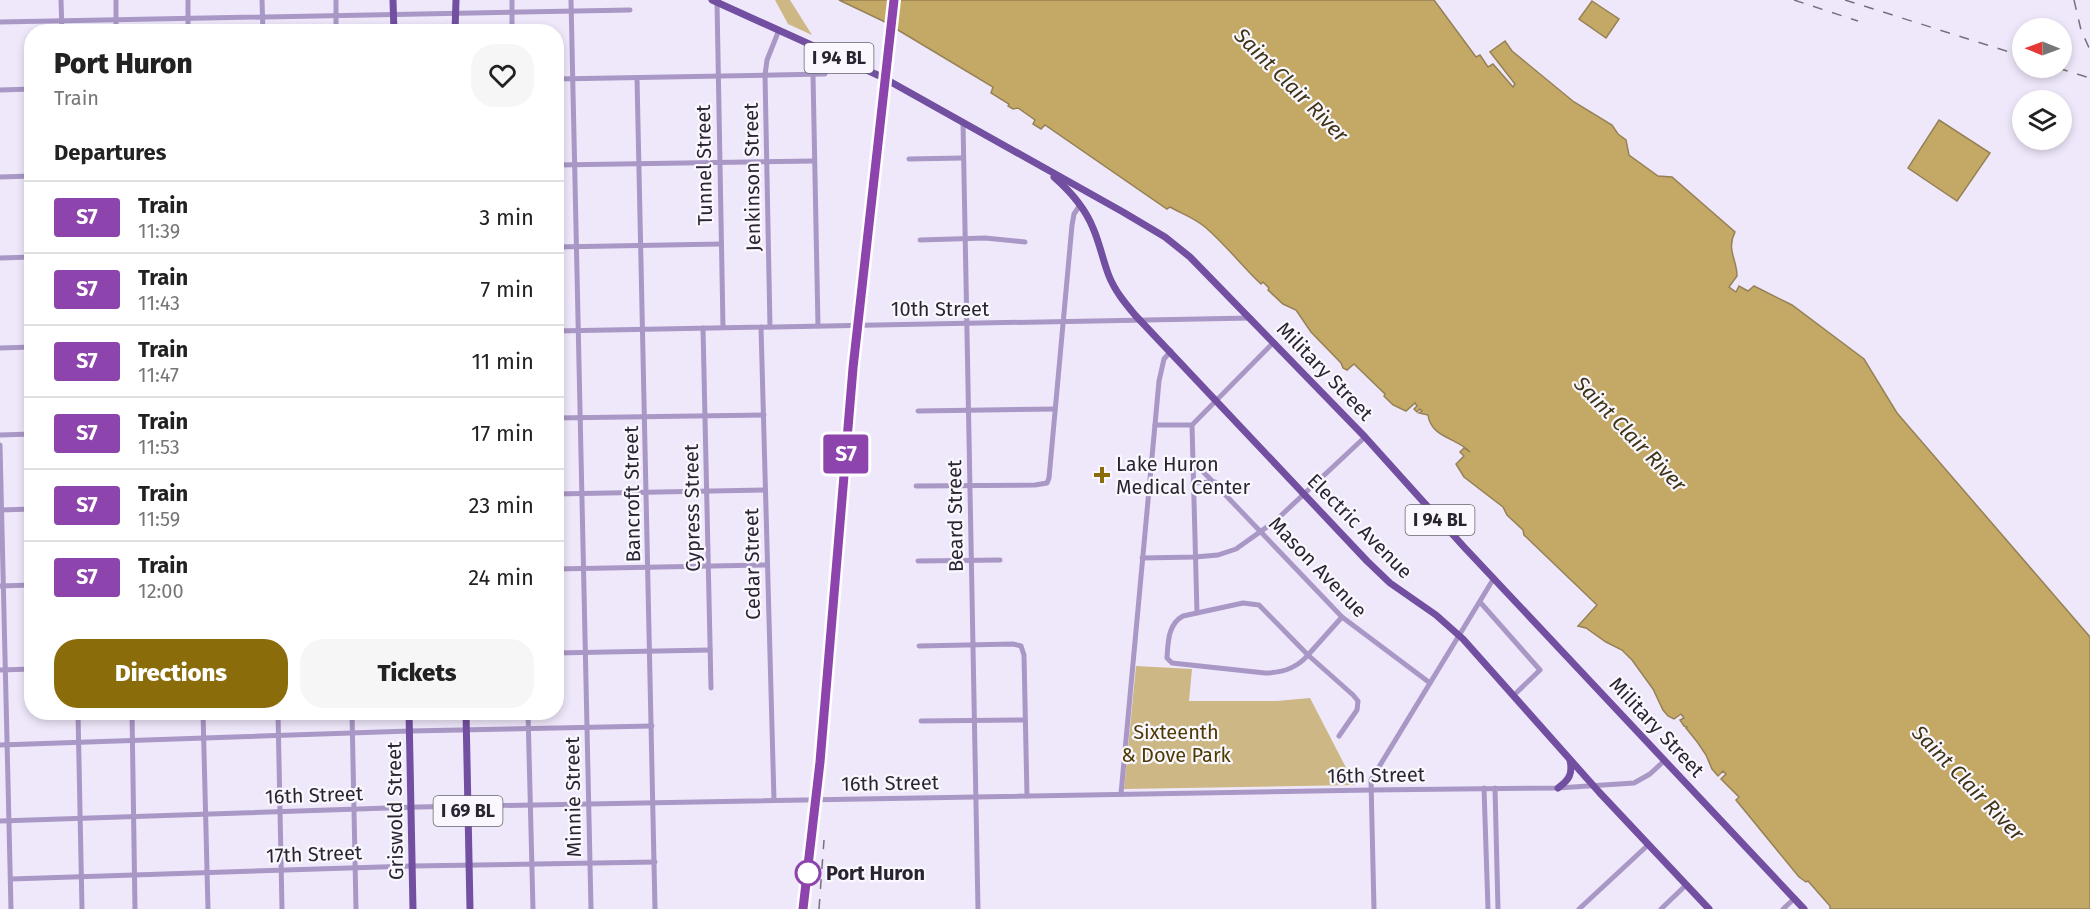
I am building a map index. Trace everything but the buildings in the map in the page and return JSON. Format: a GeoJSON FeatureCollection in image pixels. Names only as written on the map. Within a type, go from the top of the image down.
{"type":"FeatureCollection","features":[{"type":"Feature","properties":{"kind":"main road"},"geometry":{"type":"LineString","coordinates":[[393,0],[394,24]]}},
{"type":"Feature","properties":{"kind":"main road"},"geometry":{"type":"LineString","coordinates":[[455,24],[456,0]]}},
{"type":"Feature","properties":{"kind":"main road","name":"Military Street"},"geometry":{"type":"LineString","coordinates":[[715,1],[882,77],[1045,170],[1094,195],[1181,249],[1205,270],[1365,437],[1804,909]]}},
{"type":"Feature","properties":{"kind":"main road","name":"Electric Avenue"},"geometry":{"type":"LineString","coordinates":[[1045,170],[1079,203],[1093,226],[1114,287],[1140,321],[1171,351],[1382,576],[1436,615],[1459,635],[1708,909]]}},
{"type":"Feature","properties":{"kind":"main road"},"geometry":{"type":"LineString","coordinates":[[1079,203],[1087,195],[1094,195]]}},
{"type":"Feature","properties":{"kind":"main road","name":"Griswold Street"},"geometry":{"type":"LineString","coordinates":[[410,720],[413,909]]}},
{"type":"Feature","properties":{"kind":"main road","name":"I 69 BL"},"geometry":{"type":"LineString","coordinates":[[466,720],[470,909]]}},
{"type":"Feature","properties":{"kind":"main road"},"geometry":{"type":"LineString","coordinates":[[1558,788],[1570,776],[1569,757]]}},
{"type":"Feature","properties":{"kind":"street"},"geometry":{"type":"LineString","coordinates":[[61,0],[62,21]]}},
{"type":"Feature","properties":{"kind":"street"},"geometry":{"type":"LineString","coordinates":[[115,24],[116,0]]}},
{"type":"Feature","properties":{"kind":"street"},"geometry":{"type":"LineString","coordinates":[[188,0],[188,24]]}},
{"type":"Feature","properties":{"kind":"street"},"geometry":{"type":"LineString","coordinates":[[262,0],[262,24]]}},
{"type":"Feature","properties":{"kind":"street"},"geometry":{"type":"LineString","coordinates":[[336,0],[336,24]]}},
{"type":"Feature","properties":{"kind":"street"},"geometry":{"type":"LineString","coordinates":[[512,0],[512,24]]}},
{"type":"Feature","properties":{"kind":"street","name":"Minnie Street"},"geometry":{"type":"LineString","coordinates":[[571,0],[591,909]]}},
{"type":"Feature","properties":{"kind":"street","name":"Tunnel Street"},"geometry":{"type":"LineString","coordinates":[[715,1],[723,327]]}},
{"type":"Feature","properties":{"kind":"street"},"geometry":{"type":"LineString","coordinates":[[0,22],[630,10]]}},
{"type":"Feature","properties":{"kind":"street","name":"Jenkinson Street"},"geometry":{"type":"LineString","coordinates":[[770,327],[765,75],[767,60],[779,30]]}},
{"type":"Feature","properties":{"kind":"street"},"geometry":{"type":"LineString","coordinates":[[564,79],[825,74]]}},
{"type":"Feature","properties":{"kind":"street"},"geometry":{"type":"LineString","coordinates":[[813,75],[818,326]]}},
{"type":"Feature","properties":{"kind":"street","name":"Bancroft Street"},"geometry":{"type":"LineString","coordinates":[[637,78],[655,909]]}},
{"type":"Feature","properties":{"kind":"street"},"geometry":{"type":"LineString","coordinates":[[0,90],[24,89]]}},
{"type":"Feature","properties":{"kind":"street","name":"Beard Street"},"geometry":{"type":"LineString","coordinates":[[963,123],[965,323],[978,909]]}},
{"type":"Feature","properties":{"kind":"street"},"geometry":{"type":"LineString","coordinates":[[909,159],[962,158]]}},
{"type":"Feature","properties":{"kind":"street"},"geometry":{"type":"LineString","coordinates":[[564,165],[814,161]]}},
{"type":"Feature","properties":{"kind":"street"},"geometry":{"type":"LineString","coordinates":[[0,177],[24,176]]}},
{"type":"Feature","properties":{"kind":"street"},"geometry":{"type":"LineString","coordinates":[[916,486],[1047,483],[1050,473],[1073,218],[1079,203]]}},
{"type":"Feature","properties":{"kind":"street"},"geometry":{"type":"LineString","coordinates":[[921,240],[964,238],[1025,242]]}},
{"type":"Feature","properties":{"kind":"street"},"geometry":{"type":"LineString","coordinates":[[564,247],[721,244]]}},
{"type":"Feature","properties":{"kind":"street"},"geometry":{"type":"LineString","coordinates":[[0,258],[24,257]]}},
{"type":"Feature","properties":{"kind":"street","name":"10th Street"},"geometry":{"type":"LineString","coordinates":[[564,331],[1251,318]]}},
{"type":"Feature","properties":{"kind":"street","name":"Cedar Street"},"geometry":{"type":"LineString","coordinates":[[761,327],[774,800]]}},
{"type":"Feature","properties":{"kind":"street","name":"Cypress Street"},"geometry":{"type":"LineString","coordinates":[[703,328],[711,687]]}},
{"type":"Feature","properties":{"kind":"street"},"geometry":{"type":"LineString","coordinates":[[1197,613],[1192,425],[1274,342]]}},
{"type":"Feature","properties":{"kind":"street"},"geometry":{"type":"LineString","coordinates":[[0,348],[24,347]]}},
{"type":"Feature","properties":{"kind":"street"},"geometry":{"type":"LineString","coordinates":[[1121,794],[1160,380],[1164,359],[1171,351]]}},
{"type":"Feature","properties":{"kind":"street"},"geometry":{"type":"LineString","coordinates":[[918,411],[1055,409]]}},
{"type":"Feature","properties":{"kind":"street"},"geometry":{"type":"LineString","coordinates":[[564,418],[764,415]]}},
{"type":"Feature","properties":{"kind":"street"},"geometry":{"type":"LineString","coordinates":[[1155,426],[1192,425]]}},
{"type":"Feature","properties":{"kind":"street"},"geometry":{"type":"LineString","coordinates":[[0,435],[24,434]]}},
{"type":"Feature","properties":{"kind":"street"},"geometry":{"type":"LineString","coordinates":[[1142,558],[1218,555],[1236,549],[1274,522],[1365,437]]}},
{"type":"Feature","properties":{"kind":"street"},"geometry":{"type":"LineString","coordinates":[[0,445],[3,670],[11,909]]}},
{"type":"Feature","properties":{"kind":"street","name":"Mason Avenue"},"geometry":{"type":"LineString","coordinates":[[1193,461],[1262,531],[1342,618],[1430,683]]}},
{"type":"Feature","properties":{"kind":"street"},"geometry":{"type":"LineString","coordinates":[[1194,483],[1215,482]]}},
{"type":"Feature","properties":{"kind":"street"},"geometry":{"type":"LineString","coordinates":[[564,494],[765,490]]}},
{"type":"Feature","properties":{"kind":"street"},"geometry":{"type":"LineString","coordinates":[[1,510],[24,509]]}},
{"type":"Feature","properties":{"kind":"street"},"geometry":{"type":"LineString","coordinates":[[918,561],[1000,560]]}},
{"type":"Feature","properties":{"kind":"street"},"geometry":{"type":"LineString","coordinates":[[564,569],[767,565]]}},
{"type":"Feature","properties":{"kind":"street"},"geometry":{"type":"LineString","coordinates":[[1374,909],[1371,780],[1494,578]]}},
{"type":"Feature","properties":{"kind":"street"},"geometry":{"type":"LineString","coordinates":[[2,586],[24,585]]}},
{"type":"Feature","properties":{"kind":"street"},"geometry":{"type":"LineString","coordinates":[[1480,602],[1540,670],[1514,695]]}},
{"type":"Feature","properties":{"kind":"street"},"geometry":{"type":"LineString","coordinates":[[1339,736],[1357,710],[1358,701],[1308,655],[1264,609],[1254,603],[1243,603],[1183,616],[1174,623],[1168,643],[1167,658],[1169,662],[1273,673],[1293,668],[1308,655],[1342,618]]}},
{"type":"Feature","properties":{"kind":"street"},"geometry":{"type":"LineString","coordinates":[[919,646],[1018,645],[1023,649],[1027,796]]}},
{"type":"Feature","properties":{"kind":"street"},"geometry":{"type":"LineString","coordinates":[[564,653],[711,650]]}},
{"type":"Feature","properties":{"kind":"street"},"geometry":{"type":"LineString","coordinates":[[3,670],[24,669]]}},
{"type":"Feature","properties":{"kind":"street"},"geometry":{"type":"LineString","coordinates":[[78,720],[82,909]]}},
{"type":"Feature","properties":{"kind":"street"},"geometry":{"type":"LineString","coordinates":[[132,720],[135,909]]}},
{"type":"Feature","properties":{"kind":"street"},"geometry":{"type":"LineString","coordinates":[[203,720],[208,909]]}},
{"type":"Feature","properties":{"kind":"street"},"geometry":{"type":"LineString","coordinates":[[278,720],[282,909]]}},
{"type":"Feature","properties":{"kind":"street"},"geometry":{"type":"LineString","coordinates":[[352,720],[356,909]]}},
{"type":"Feature","properties":{"kind":"street"},"geometry":{"type":"LineString","coordinates":[[528,720],[533,909]]}},
{"type":"Feature","properties":{"kind":"street"},"geometry":{"type":"LineString","coordinates":[[921,721],[1025,720]]}},
{"type":"Feature","properties":{"kind":"street"},"geometry":{"type":"LineString","coordinates":[[0,745],[410,731],[652,726]]}},
{"type":"Feature","properties":{"kind":"street","name":"16th Street"},"geometry":{"type":"LineString","coordinates":[[0,821],[354,808],[1558,788],[1634,783],[1650,774],[1665,760]]}},
{"type":"Feature","properties":{"kind":"street"},"geometry":{"type":"LineString","coordinates":[[1484,788],[1488,909]]}},
{"type":"Feature","properties":{"kind":"street"},"geometry":{"type":"LineString","coordinates":[[1495,788],[1498,909]]}},
{"type":"Feature","properties":{"kind":"street"},"geometry":{"type":"LineString","coordinates":[[1579,909],[1648,845]]}},
{"type":"Feature","properties":{"kind":"street","name":"17th Street"},"geometry":{"type":"LineString","coordinates":[[11,879],[412,866],[655,862]]}},
{"type":"Feature","properties":{"kind":"street"},"geometry":{"type":"LineString","coordinates":[[1661,909],[1686,885]]}},
{"type":"Feature","properties":{"kind":"street"},"geometry":{"type":"LineString","coordinates":[[1784,909],[1794,898]]}},
{"type":"Feature","properties":{"kind":"green space"},"geometry":{"type":"Polygon","coordinates":[[[775,0],[790,0],[812,35],[788,24],[775,0]]]}},
{"type":"Feature","properties":{"kind":"green space","name":"Sixteenth & Dove Park"},"geometry":{"type":"Polygon","coordinates":[[[1136,666],[1192,669],[1189,701],[1277,701],[1310,698],[1355,785],[1124,789],[1136,666]]]}},
{"type":"Feature","properties":{"kind":"water","name":"Saint Clair River"},"geometry":{"type":"Polygon","coordinates":[[[839,0],[1434,0],[1476,57],[1480,55],[1488,67],[1493,64],[1513,87],[1515,84],[1490,52],[1505,41],[1512,51],[1574,102],[1612,125],[1626,140],[1629,155],[1658,176],[1672,177],[1735,232],[1732,249],[1737,276],[1729,287],[1736,292],[1739,286],[1748,291],[1754,286],[1792,305],[1864,359],[1897,413],[2090,637],[2090,909],[1830,909],[1830,906],[1808,881],[1799,877],[1736,800],[1739,797],[1721,779],[1726,774],[1723,771],[1718,776],[1712,769],[1706,755],[1680,720],[1684,718],[1681,714],[1674,719],[1668,716],[1653,689],[1622,650],[1586,628],[1578,626],[1597,605],[1524,535],[1523,530],[1507,515],[1503,507],[1464,477],[1456,464],[1464,456],[1460,452],[1464,448],[1470,452],[1465,447],[1434,429],[1428,415],[1419,413],[1422,411],[1420,409],[1417,412],[1414,409],[1417,406],[1415,403],[1406,411],[1393,405],[1354,364],[1347,370],[1343,368],[1341,363],[1311,332],[1296,310],[1283,304],[1201,224],[1170,207],[1167,209],[1045,125],[1041,129],[1033,124],[1035,120],[1018,108],[1013,109],[1008,106],[1009,104],[991,93],[993,87],[883,21],[839,0]]]}},
{"type":"Feature","properties":{"kind":"water"},"geometry":{"type":"Polygon","coordinates":[[[1592,1],[1619,19],[1606,38],[1579,19],[1592,1]]]}},
{"type":"Feature","properties":{"kind":"water"},"geometry":{"type":"Polygon","coordinates":[[[1939,120],[1990,153],[1957,201],[1908,168],[1939,120]]]}},
{"type":"Feature","properties":{"kind":"railway"},"geometry":{"type":"LineString","coordinates":[[1794,0],[1858,21]]}},
{"type":"Feature","properties":{"kind":"railway"},"geometry":{"type":"LineString","coordinates":[[1845,0],[2012,53]]}},
{"type":"Feature","properties":{"kind":"railway"},"geometry":{"type":"LineString","coordinates":[[2074,0],[2081,30],[2090,50]]}},
{"type":"Feature","properties":{"kind":"railway"},"geometry":{"type":"LineString","coordinates":[[2072,72],[2090,78]]}},
{"type":"Feature","properties":{"kind":"railway"},"geometry":{"type":"LineString","coordinates":[[803,909],[820,762],[853,368]]}},
{"type":"Feature","properties":{"kind":"railway"},"geometry":{"type":"LineString","coordinates":[[819,909],[824,840]]}},
{"type":"Feature","properties":{"kind":"train","name":"S7"},"geometry":{"type":"LineString","coordinates":[[803,909],[820,762],[853,368],[894,0]]}},
{"type":"Feature","properties":{"kind":"place","name":"Lake Huron Medical Center"},"geometry":{"type":"Point","coordinates":[1102,475]}},
{"type":"Feature","properties":{"kind":"place","name":"Port Huron"},"geometry":{"type":"Point","coordinates":[808,873]}}]}
